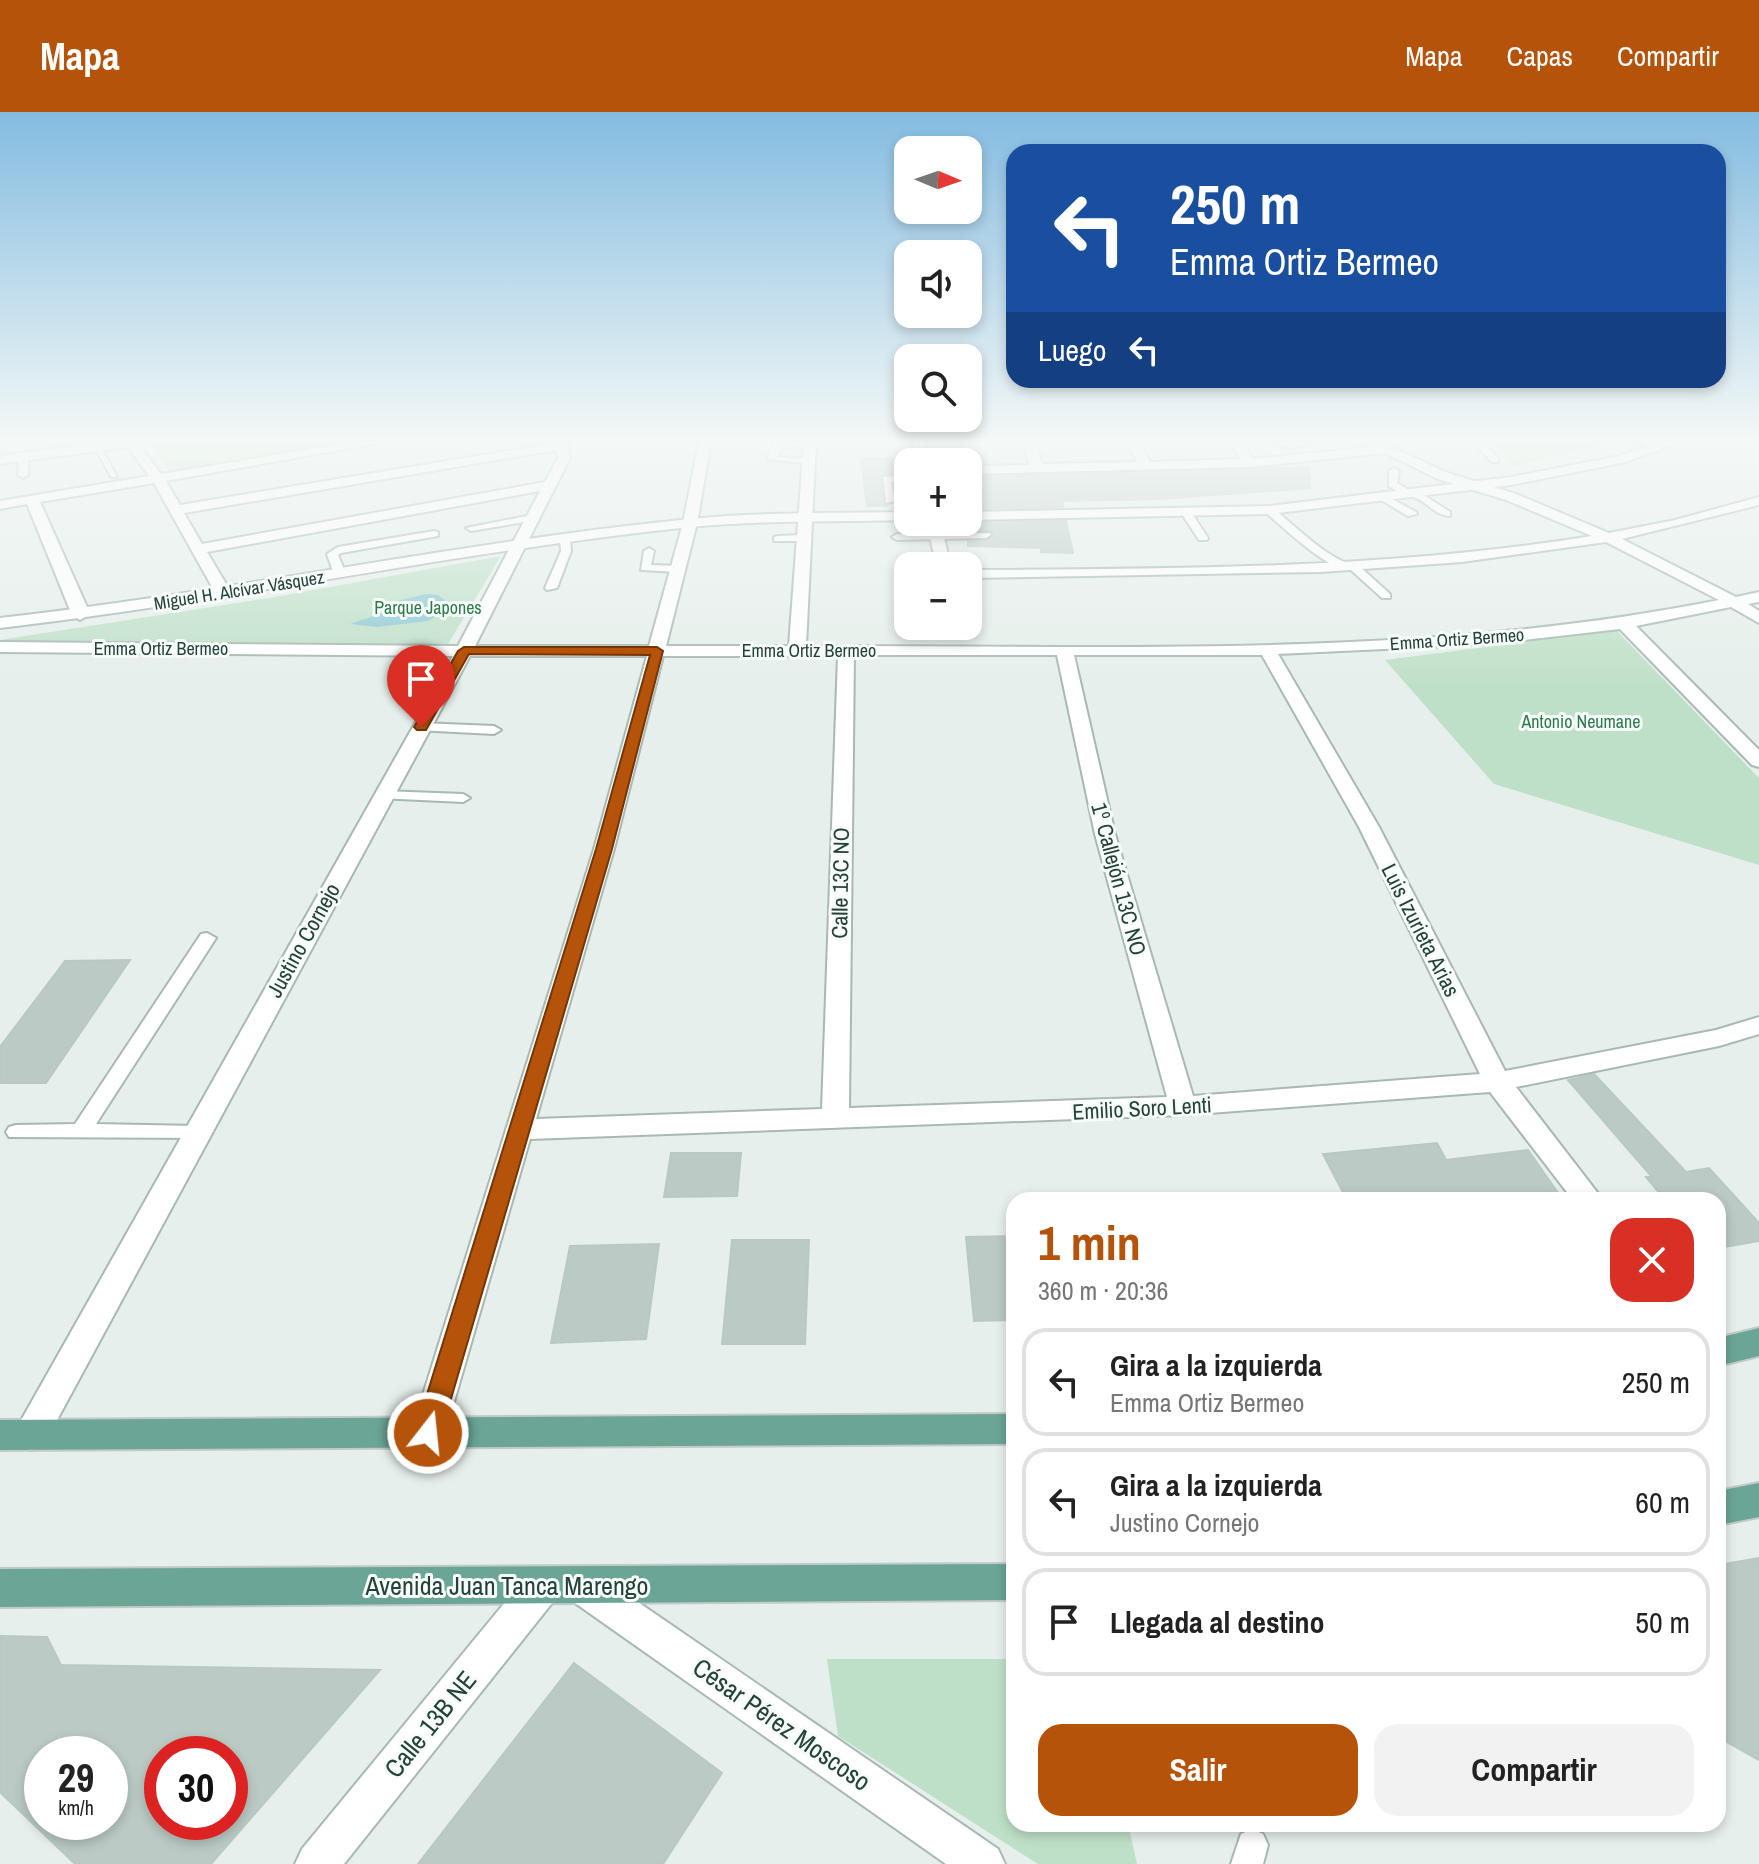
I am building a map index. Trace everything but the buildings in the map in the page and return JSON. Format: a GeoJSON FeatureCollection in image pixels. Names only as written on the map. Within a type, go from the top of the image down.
{"type":"FeatureCollection","features":[{"type":"Feature","properties":{"kind":"main road"},"geometry":{"type":"LineString","coordinates":[[1726,1350],[1759,1342]]}},
{"type":"Feature","properties":{"kind":"main road"},"geometry":{"type":"LineString","coordinates":[[16,1435],[1006,1429]]}},
{"type":"Feature","properties":{"kind":"main road"},"geometry":{"type":"LineString","coordinates":[[1726,1506],[1759,1500]]}},
{"type":"Feature","properties":{"kind":"main road","name":"Avenida Juan Tanca Marengo"},"geometry":{"type":"LineString","coordinates":[[0,1588],[1006,1582]]}},
{"type":"Feature","properties":{"kind":"street"},"geometry":{"type":"LineString","coordinates":[[41,523],[80,615]]}},
{"type":"Feature","properties":{"kind":"street"},"geometry":{"type":"LineString","coordinates":[[183,523],[224,594]]}},
{"type":"Feature","properties":{"kind":"street"},"geometry":{"type":"LineString","coordinates":[[198,549],[343,523]]}},
{"type":"Feature","properties":{"kind":"street","name":"Justino Cornejo"},"geometry":{"type":"LineString","coordinates":[[16,1435],[197,1133],[464,651],[529,523]]}},
{"type":"Feature","properties":{"kind":"street"},"geometry":{"type":"LineString","coordinates":[[428,1433],[604,849],[690,523]]}},
{"type":"Feature","properties":{"kind":"street","name":"Miguel H. Alcívar Vásquez"},"geometry":{"type":"LineString","coordinates":[[0,623],[80,615],[517,545],[695,523]]}},
{"type":"Feature","properties":{"kind":"street"},"geometry":{"type":"LineString","coordinates":[[797,650],[803,523]]}},
{"type":"Feature","properties":{"kind":"street"},"geometry":{"type":"LineString","coordinates":[[1573,523],[1610,538],[1759,618]]}},
{"type":"Feature","properties":{"kind":"street"},"geometry":{"type":"LineString","coordinates":[[982,574],[1215,574],[1351,568],[1462,558],[1610,538],[1671,523]]}},
{"type":"Feature","properties":{"kind":"street","name":"Emma Ortiz Bermeo"},"geometry":{"type":"LineString","coordinates":[[0,647],[657,651],[846,650],[955,643],[1064,650],[1267,650],[1490,639],[1624,624],[1759,597]]}},
{"type":"Feature","properties":{"kind":"street"},"geometry":{"type":"LineString","coordinates":[[1624,624],[1759,761]]}},
{"type":"Feature","properties":{"kind":"street","name":"Calle 13C NO"},"geometry":{"type":"LineString","coordinates":[[835,1117],[846,650]]}},
{"type":"Feature","properties":{"kind":"street","name":"1º Callejón 13C NO"},"geometry":{"type":"LineString","coordinates":[[1064,650],[1105,834],[1183,1106]]}},
{"type":"Feature","properties":{"kind":"street","name":"Luis Izurieta Arias"},"geometry":{"type":"LineString","coordinates":[[1267,650],[1369,827],[1497,1082],[1583,1192]]}},
{"type":"Feature","properties":{"kind":"street","name":"Emilio Soro Lenti"},"geometry":{"type":"LineString","coordinates":[[517,1130],[1183,1106],[1497,1082],[1719,1038],[1759,1025]]}},
{"type":"Feature","properties":{"kind":"street","name":"Calle 13B NE"},"geometry":{"type":"LineString","coordinates":[[317,1864],[562,1585]]}},
{"type":"Feature","properties":{"kind":"street","name":"César Pérez Moscoso"},"geometry":{"type":"LineString","coordinates":[[562,1585],[983,1864]]}},
{"type":"Feature","properties":{"kind":"lane"},"geometry":{"type":"LineString","coordinates":[[471,528],[503,523]]}},
{"type":"Feature","properties":{"kind":"lane"},"geometry":{"type":"LineString","coordinates":[[1193,523],[1203,538]]}},
{"type":"Feature","properties":{"kind":"lane"},"geometry":{"type":"LineString","coordinates":[[1285,523],[1319,551],[1351,568],[1386,596]]}},
{"type":"Feature","properties":{"kind":"lane"},"geometry":{"type":"LineString","coordinates":[[340,574],[332,554],[338,550],[434,534]]}},
{"type":"Feature","properties":{"kind":"lane"},"geometry":{"type":"LineString","coordinates":[[982,535],[986,535]]}},
{"type":"Feature","properties":{"kind":"lane"},"geometry":{"type":"LineString","coordinates":[[776,553],[778,536],[802,538]]}},
{"type":"Feature","properties":{"kind":"lane"},"geometry":{"type":"LineString","coordinates":[[897,537],[902,536]]}},
{"type":"Feature","properties":{"kind":"lane"},"geometry":{"type":"LineString","coordinates":[[551,588],[566,551],[565,539]]}},
{"type":"Feature","properties":{"kind":"lane"},"geometry":{"type":"LineString","coordinates":[[649,551],[645,568],[678,569]]}},
{"type":"Feature","properties":{"kind":"lane"},"geometry":{"type":"LineString","coordinates":[[421,727],[494,730]]}},
{"type":"Feature","properties":{"kind":"lane"},"geometry":{"type":"LineString","coordinates":[[383,795],[463,798]]}},
{"type":"Feature","properties":{"kind":"lane"},"geometry":{"type":"LineString","coordinates":[[81,1131],[207,938]]}},
{"type":"Feature","properties":{"kind":"lane"},"geometry":{"type":"LineString","coordinates":[[16,1132],[197,1133]]}},
{"type":"Feature","properties":{"kind":"green space","name":"Parque Japones"},"geometry":{"type":"Polygon","coordinates":[[[501,556],[448,644],[0,646],[0,640],[269,598],[501,556]]]}},
{"type":"Feature","properties":{"kind":"green space","name":"Antonio Neumane"},"geometry":{"type":"Polygon","coordinates":[[[1616,630],[1759,778],[1759,865],[1494,784],[1385,660],[1616,630]]]}},
{"type":"Feature","properties":{"kind":"green space"},"geometry":{"type":"Polygon","coordinates":[[[827,1659],[1006,1659],[1006,1832],[1130,1832],[1137,1864],[1038,1864],[838,1736],[827,1659]]]}},
{"type":"Feature","properties":{"kind":"water"},"geometry":{"type":"Polygon","coordinates":[[[426,594],[438,595],[446,601],[435,617],[428,621],[377,627],[350,624],[385,612],[397,601],[426,594]]]}},
{"type":"Feature","properties":{"kind":"route"},"geometry":{"type":"LineString","coordinates":[[421,727],[464,651],[657,651],[604,849],[428,1433]]}}]}
